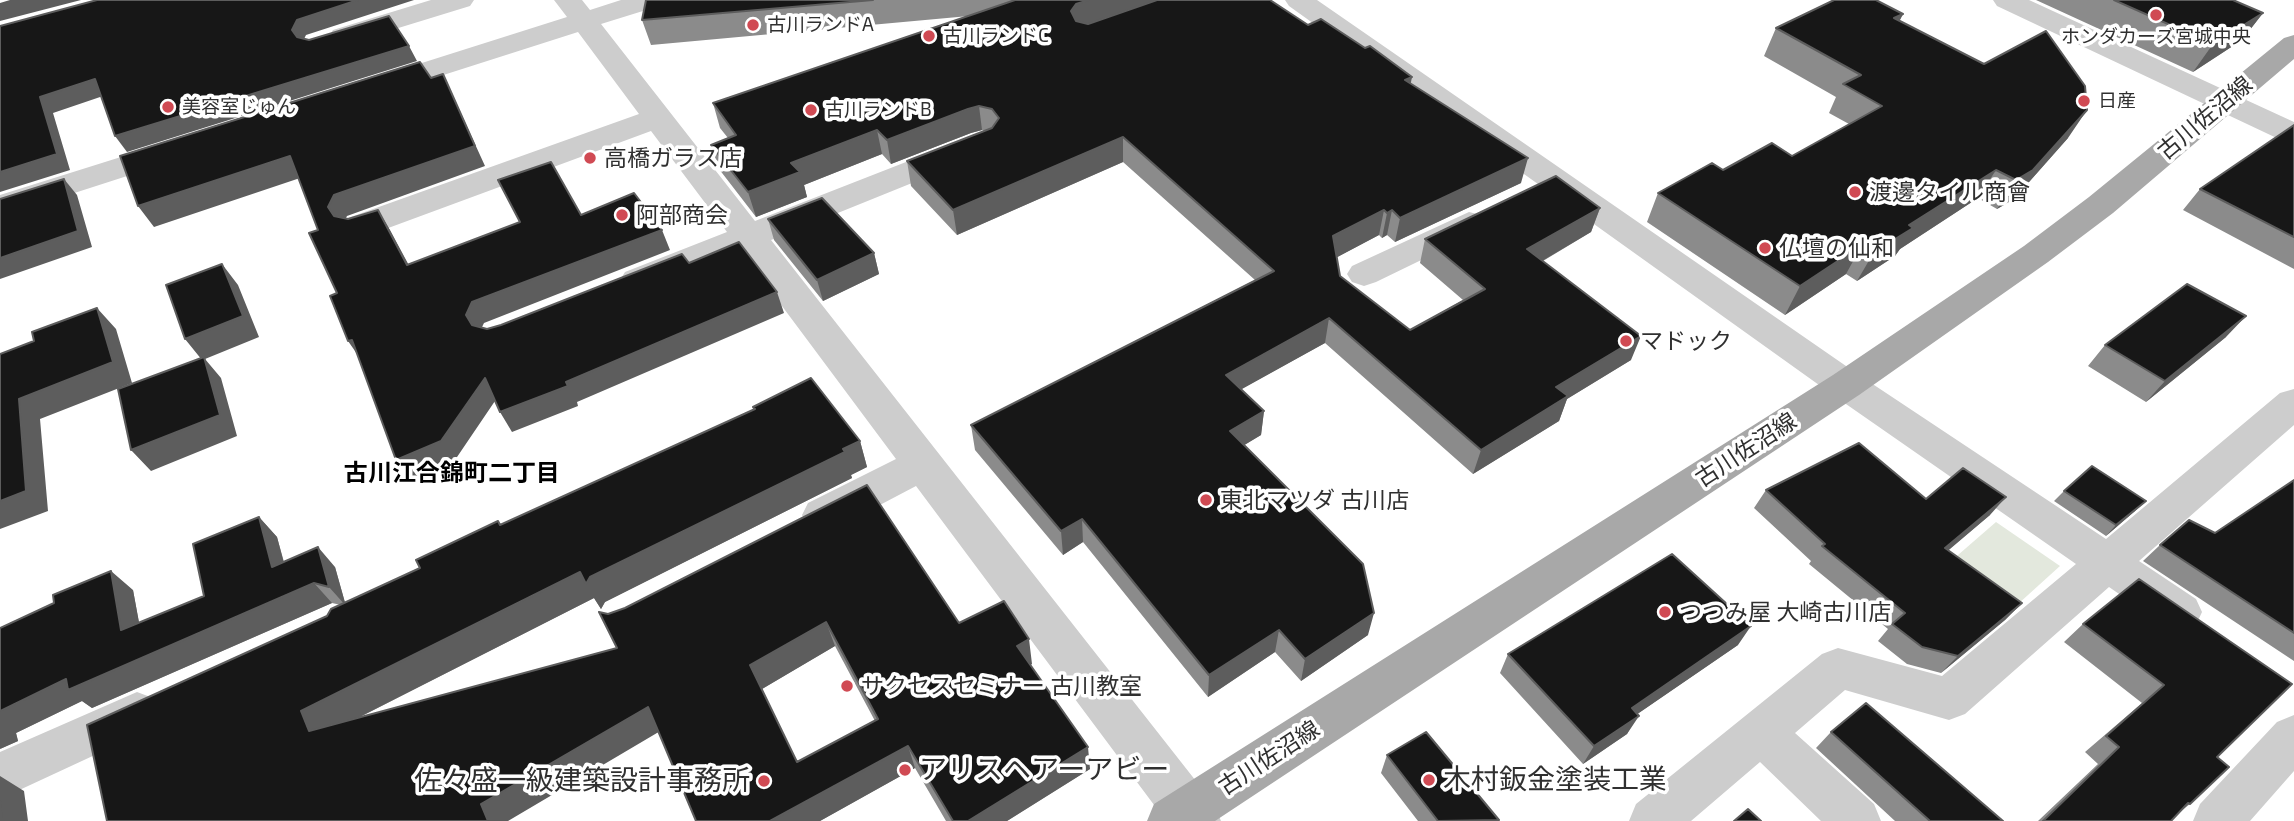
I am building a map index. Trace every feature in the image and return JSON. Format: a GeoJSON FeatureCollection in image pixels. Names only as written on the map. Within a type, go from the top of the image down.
{"type":"FeatureCollection","features":[{"type":"Feature","properties":{"kind":"main road","name":"古川佐沼線"},"geometry":{"type":"LineString","coordinates":[[1185,817],[1846,385],[2047,246],[2101,205],[2294,44]]}},
{"type":"Feature","properties":{"kind":"street"},"geometry":{"type":"LineString","coordinates":[[317,44],[460,0]]}},
{"type":"Feature","properties":{"kind":"street"},"geometry":{"type":"LineString","coordinates":[[345,96],[576,10],[649,0]]}},
{"type":"Feature","properties":{"kind":"street"},"geometry":{"type":"LineString","coordinates":[[1299,0],[1846,385],[2207,630]]}},
{"type":"Feature","properties":{"kind":"street"},"geometry":{"type":"LineString","coordinates":[[2007,0],[2294,134]]}},
{"type":"Feature","properties":{"kind":"street"},"geometry":{"type":"LineString","coordinates":[[576,10],[922,464],[1185,817]]}},
{"type":"Feature","properties":{"kind":"street"},"geometry":{"type":"LineString","coordinates":[[359,226],[658,118]]}},
{"type":"Feature","properties":{"kind":"street"},"geometry":{"type":"LineString","coordinates":[[0,206],[199,143]]}},
{"type":"Feature","properties":{"kind":"street"},"geometry":{"type":"LineString","coordinates":[[610,290],[983,143]]}},
{"type":"Feature","properties":{"kind":"street"},"geometry":{"type":"LineString","coordinates":[[1364,274],[1558,180]]}},
{"type":"Feature","properties":{"kind":"street"},"geometry":{"type":"LineString","coordinates":[[1654,821],[1838,668],[1950,699],[2294,402]]}},
{"type":"Feature","properties":{"kind":"street"},"geometry":{"type":"LineString","coordinates":[[790,531],[922,464]]}},
{"type":"Feature","properties":{"kind":"street"},"geometry":{"type":"LineString","coordinates":[[0,776],[173,697]]}},
{"type":"Feature","properties":{"kind":"street"},"geometry":{"type":"LineString","coordinates":[[1761,732],[1856,821]]}},
{"type":"Feature","properties":{"kind":"street"},"geometry":{"type":"LineString","coordinates":[[2218,821],[2294,737]]}},
{"type":"Feature","properties":{"kind":"shaded area"},"geometry":{"type":"Polygon","coordinates":[[[1996,522],[2060,566],[2007,614],[1943,568],[1996,522]]]}},
{"type":"Feature","properties":{"kind":"building"},"geometry":{"type":"Polygon","coordinates":[[[97,0],[358,0],[297,20],[292,30],[297,37],[309,40],[389,16],[409,46],[115,136],[95,79],[40,97],[57,154],[0,172],[0,26],[97,0]]]}},
{"type":"Feature","properties":{"kind":"building"},"geometry":{"type":"Polygon","coordinates":[[[646,0],[873,0],[642,20],[646,0]]]}},
{"type":"Feature","properties":{"kind":"building"},"geometry":{"type":"Polygon","coordinates":[[[1015,0],[1089,0],[1076,4],[1071,11],[1076,21],[1088,24],[1157,0],[1270,0],[1308,25],[1321,19],[1365,48],[1370,46],[1412,77],[1405,80],[1528,158],[1400,218],[1392,210],[1387,213],[1384,210],[1333,236],[1340,276],[1410,330],[1485,289],[1425,239],[1556,176],[1600,208],[1527,249],[1641,336],[1556,387],[1568,396],[1481,450],[1329,318],[1226,375],[1264,411],[1230,431],[1363,564],[1374,613],[1305,659],[1279,630],[1209,675],[1082,519],[1061,531],[971,425],[1274,271],[1123,137],[953,210],[907,161],[992,128],[999,118],[992,109],[979,106],[968,109],[887,140],[877,130],[791,163],[800,172],[748,192],[711,145],[736,135],[713,103],[1015,0]]]}},
{"type":"Feature","properties":{"kind":"building"},"geometry":{"type":"Polygon","coordinates":[[[1834,0],[1876,0],[1903,14],[1894,18],[1984,64],[2046,31],[2085,86],[2087,110],[2033,170],[2016,180],[1996,170],[1909,225],[1913,228],[1874,252],[1862,245],[1800,286],[1658,193],[1712,163],[1723,170],[1772,143],[1792,156],[1882,106],[1843,84],[1861,75],[1776,28],[1834,0]]]}},
{"type":"Feature","properties":{"kind":"building"},"geometry":{"type":"Polygon","coordinates":[[[2114,0],[2233,0],[2263,13],[2213,44],[2114,0]]]}},
{"type":"Feature","properties":{"kind":"building"},"geometry":{"type":"Polygon","coordinates":[[[420,62],[431,78],[443,74],[475,146],[334,195],[328,207],[334,216],[348,219],[378,210],[407,265],[520,222],[498,180],[551,162],[581,215],[634,193],[662,230],[472,302],[466,315],[472,325],[487,329],[501,325],[682,254],[689,263],[739,242],[777,292],[566,382],[568,386],[500,412],[485,378],[441,441],[396,460],[352,340],[348,341],[330,296],[337,293],[309,233],[318,230],[290,156],[138,206],[120,156],[420,62]]]}},
{"type":"Feature","properties":{"kind":"building"},"geometry":{"type":"Polygon","coordinates":[[[2294,125],[2294,237],[2200,189],[2294,125]]]}},
{"type":"Feature","properties":{"kind":"building"},"geometry":{"type":"Polygon","coordinates":[[[64,179],[78,231],[0,258],[0,199],[64,179]]]}},
{"type":"Feature","properties":{"kind":"building"},"geometry":{"type":"Polygon","coordinates":[[[822,198],[874,253],[817,280],[768,219],[822,198]]]}},
{"type":"Feature","properties":{"kind":"building"},"geometry":{"type":"Polygon","coordinates":[[[222,264],[243,316],[185,339],[166,285],[222,264]]]}},
{"type":"Feature","properties":{"kind":"building"},"geometry":{"type":"Polygon","coordinates":[[[2187,284],[2246,316],[2165,381],[2105,345],[2187,284]]]}},
{"type":"Feature","properties":{"kind":"building"},"geometry":{"type":"Polygon","coordinates":[[[97,308],[113,362],[19,399],[26,491],[0,501],[0,354],[34,341],[32,332],[97,308]]]}},
{"type":"Feature","properties":{"kind":"building"},"geometry":{"type":"Polygon","coordinates":[[[204,357],[220,415],[131,450],[118,389],[204,357]]]}},
{"type":"Feature","properties":{"kind":"building"},"geometry":{"type":"Polygon","coordinates":[[[811,378],[860,441],[843,449],[845,452],[590,577],[586,584],[580,572],[301,711],[309,731],[617,648],[599,612],[608,614],[625,608],[867,485],[959,623],[1004,601],[1029,639],[1017,646],[1088,747],[968,821],[953,821],[908,746],[770,821],[696,821],[648,707],[481,804],[488,821],[107,821],[87,725],[327,616],[331,609],[420,568],[416,560],[498,521],[500,525],[755,409],[753,407],[811,378]],[[826,622],[750,665],[797,762],[878,719],[826,622]]]}},
{"type":"Feature","properties":{"kind":"building"},"geometry":{"type":"Polygon","coordinates":[[[1859,443],[1926,499],[1963,468],[2006,497],[1945,548],[2022,603],[1958,656],[1922,647],[1892,624],[1905,613],[1822,546],[1825,544],[1766,490],[1859,443]]]}},
{"type":"Feature","properties":{"kind":"building"},"geometry":{"type":"Polygon","coordinates":[[[2092,466],[2146,501],[2116,525],[2064,491],[2092,466]]]}},
{"type":"Feature","properties":{"kind":"building"},"geometry":{"type":"Polygon","coordinates":[[[2294,480],[2294,633],[2160,545],[2189,520],[2215,533],[2294,480]]]}},
{"type":"Feature","properties":{"kind":"building"},"geometry":{"type":"Polygon","coordinates":[[[259,517],[272,567],[318,547],[329,587],[314,583],[68,690],[66,679],[0,711],[0,628],[54,603],[53,595],[111,571],[121,630],[204,596],[193,544],[259,517]]]}},
{"type":"Feature","properties":{"kind":"building"},"geometry":{"type":"Polygon","coordinates":[[[1672,554],[1751,626],[1632,708],[1639,716],[1594,746],[1508,654],[1672,554]]]}},
{"type":"Feature","properties":{"kind":"building"},"geometry":{"type":"Polygon","coordinates":[[[2139,579],[2292,684],[2217,757],[2229,767],[2171,821],[2043,821],[2119,747],[2106,736],[2164,685],[2083,624],[2139,579]]]}},
{"type":"Feature","properties":{"kind":"building"},"geometry":{"type":"Polygon","coordinates":[[[1866,703],[2003,821],[1930,821],[1831,732],[1866,703]]]}},
{"type":"Feature","properties":{"kind":"building"},"geometry":{"type":"Polygon","coordinates":[[[1426,732],[1499,820],[1438,821],[1387,755],[1426,732]]]}},
{"type":"Feature","properties":{"kind":"building"},"geometry":{"type":"Polygon","coordinates":[[[1748,809],[1761,821],[1734,821],[1748,809]]]}},
{"type":"Feature","properties":{"kind":"place","name":"ホンダカーズ宮城中央"},"geometry":{"type":"Point","coordinates":[2156,15]}},
{"type":"Feature","properties":{"kind":"place","name":"古川ランドA"},"geometry":{"type":"Point","coordinates":[753,25]}},
{"type":"Feature","properties":{"kind":"place","name":"古川ランドC"},"geometry":{"type":"Point","coordinates":[929,36]}},
{"type":"Feature","properties":{"kind":"place","name":"日産"},"geometry":{"type":"Point","coordinates":[2084,101]}},
{"type":"Feature","properties":{"kind":"place","name":"美容室じゅん"},"geometry":{"type":"Point","coordinates":[168,107]}},
{"type":"Feature","properties":{"kind":"place","name":"古川ランドB"},"geometry":{"type":"Point","coordinates":[811,110]}},
{"type":"Feature","properties":{"kind":"place","name":"高橋ガラス店"},"geometry":{"type":"Point","coordinates":[590,158]}},
{"type":"Feature","properties":{"kind":"place","name":"渡邊タイル商會"},"geometry":{"type":"Point","coordinates":[1855,192]}},
{"type":"Feature","properties":{"kind":"place","name":"阿部商会"},"geometry":{"type":"Point","coordinates":[622,215]}},
{"type":"Feature","properties":{"kind":"place","name":"仏壇の仙和"},"geometry":{"type":"Point","coordinates":[1765,248]}},
{"type":"Feature","properties":{"kind":"place","name":"マドック"},"geometry":{"type":"Point","coordinates":[1626,341]}},
{"type":"Feature","properties":{"kind":"place","name":"東北マツダ 古川店"},"geometry":{"type":"Point","coordinates":[1206,500]}},
{"type":"Feature","properties":{"kind":"place","name":"つつみ屋 大崎古川店"},"geometry":{"type":"Point","coordinates":[1665,612]}},
{"type":"Feature","properties":{"kind":"place","name":"サクセスセミナー 古川教室"},"geometry":{"type":"Point","coordinates":[847,686]}},
{"type":"Feature","properties":{"kind":"place","name":"アリスヘアーアビー"},"geometry":{"type":"Point","coordinates":[905,770]}},
{"type":"Feature","properties":{"kind":"place","name":"木村鈑金塗装工業"},"geometry":{"type":"Point","coordinates":[1429,780]}},
{"type":"Feature","properties":{"kind":"place","name":"佐々盛一級建築設計事務所"},"geometry":{"type":"Point","coordinates":[764,781]}},
{"type":"Feature","properties":{"kind":"district","name":"古川江合錦町二丁目"},"geometry":{"type":"Point","coordinates":[452,473]}}]}
